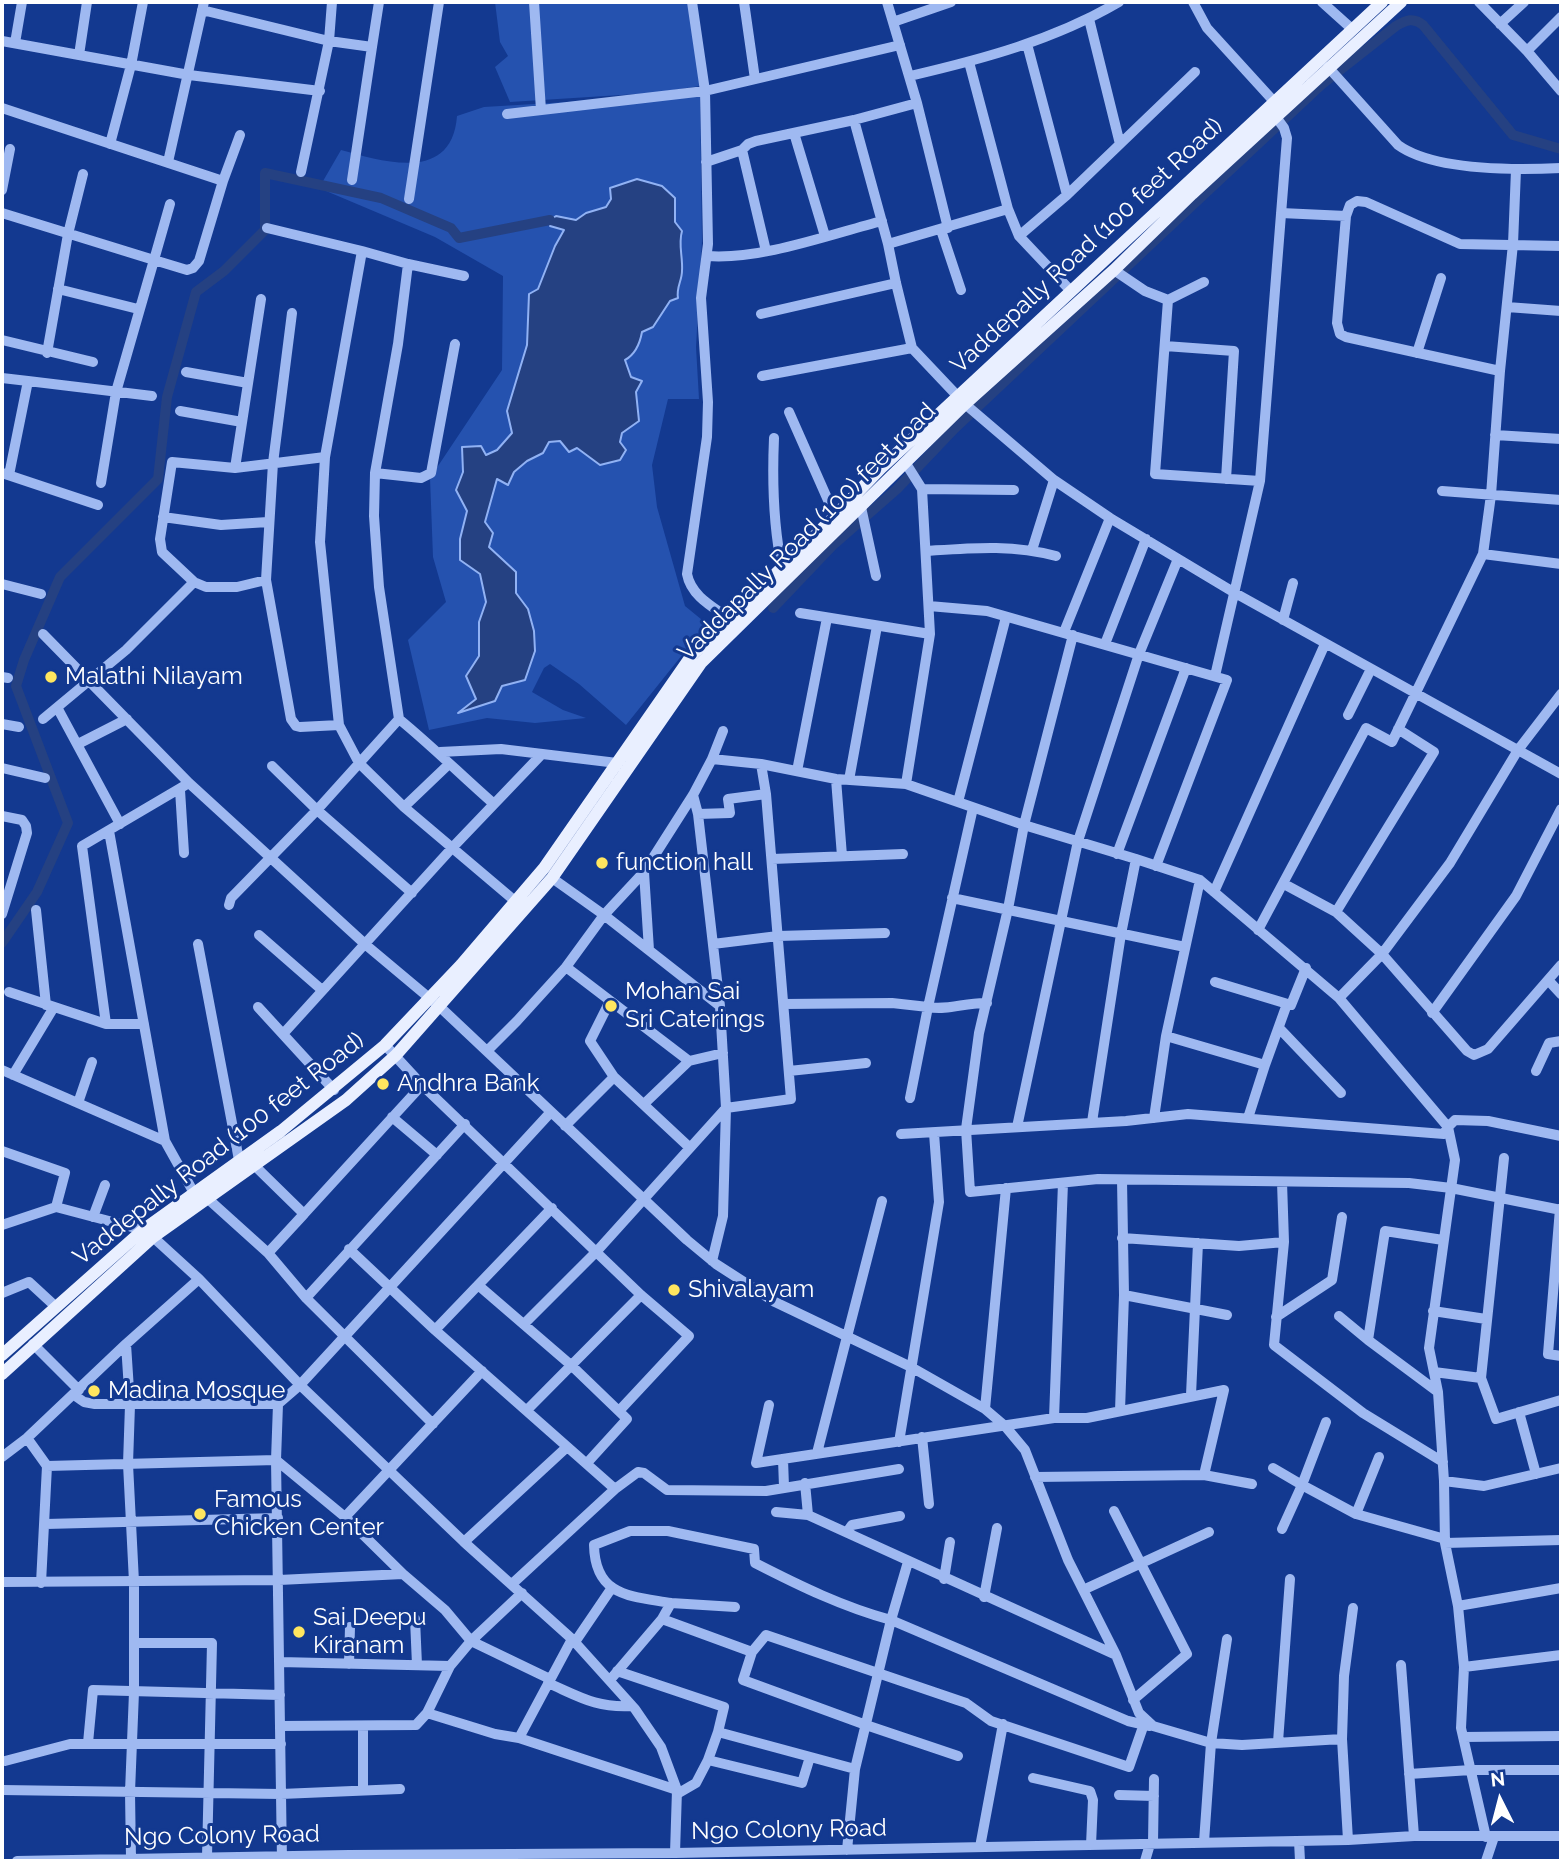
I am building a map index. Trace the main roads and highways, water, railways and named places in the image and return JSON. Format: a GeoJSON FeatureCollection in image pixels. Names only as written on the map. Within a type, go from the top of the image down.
{"type":"FeatureCollection","features":[{"type":"Feature","properties":{"kind":"main road","name":"Vaddepally Road (100 feet Road)"},"geometry":{"type":"LineString","coordinates":[[2,1355],[55,1306],[194,1193],[334,1090],[435,1003],[568,836],[683,666],[873,475],[967,406],[1070,290],[1279,115],[1352,29],[1387,4]]}},
{"type":"Feature","properties":{"kind":"main road","name":"Vaddapally Road (100) feet road"},"geometry":{"type":"LineString","coordinates":[[2,1374],[148,1233],[255,1166],[346,1100],[396,1055],[435,1003],[552,878],[701,663],[910,470],[967,406],[1119,274],[1192,194],[1279,115],[1333,73],[1387,4]]}},
{"type":"Feature","properties":{"kind":"waterway"},"geometry":{"type":"LineString","coordinates":[[773,608],[832,546],[897,489],[954,429],[1321,85],[1396,26],[1410,20],[1423,25],[1513,135],[1561,149]]}},
{"type":"Feature","properties":{"kind":"waterway"},"geometry":{"type":"LineString","coordinates":[[2,943],[37,892],[68,823],[16,686],[24,660],[60,577],[158,479],[167,397],[196,292],[224,271],[265,230],[265,173],[381,198],[451,228],[459,238],[550,220]]}},
{"type":"Feature","properties":{"kind":"place","name":"Malathi Nilayam"},"geometry":{"type":"Point","coordinates":[51,677]}},
{"type":"Feature","properties":{"kind":"place","name":"function hall"},"geometry":{"type":"Point","coordinates":[602,863]}},
{"type":"Feature","properties":{"kind":"place","name":"Mohan Sai Sri Caterings"},"geometry":{"type":"Point","coordinates":[611,1006]}},
{"type":"Feature","properties":{"kind":"place","name":"Andhra Bank"},"geometry":{"type":"Point","coordinates":[383,1084]}},
{"type":"Feature","properties":{"kind":"place","name":"Shivalayam"},"geometry":{"type":"Point","coordinates":[674,1290]}},
{"type":"Feature","properties":{"kind":"place","name":"Madina Mosque"},"geometry":{"type":"Point","coordinates":[94,1391]}},
{"type":"Feature","properties":{"kind":"place","name":"Famous Chicken Center"},"geometry":{"type":"Point","coordinates":[200,1514]}},
{"type":"Feature","properties":{"kind":"place","name":"Sai Deepu Kiranam"},"geometry":{"type":"Point","coordinates":[299,1632]}}]}
